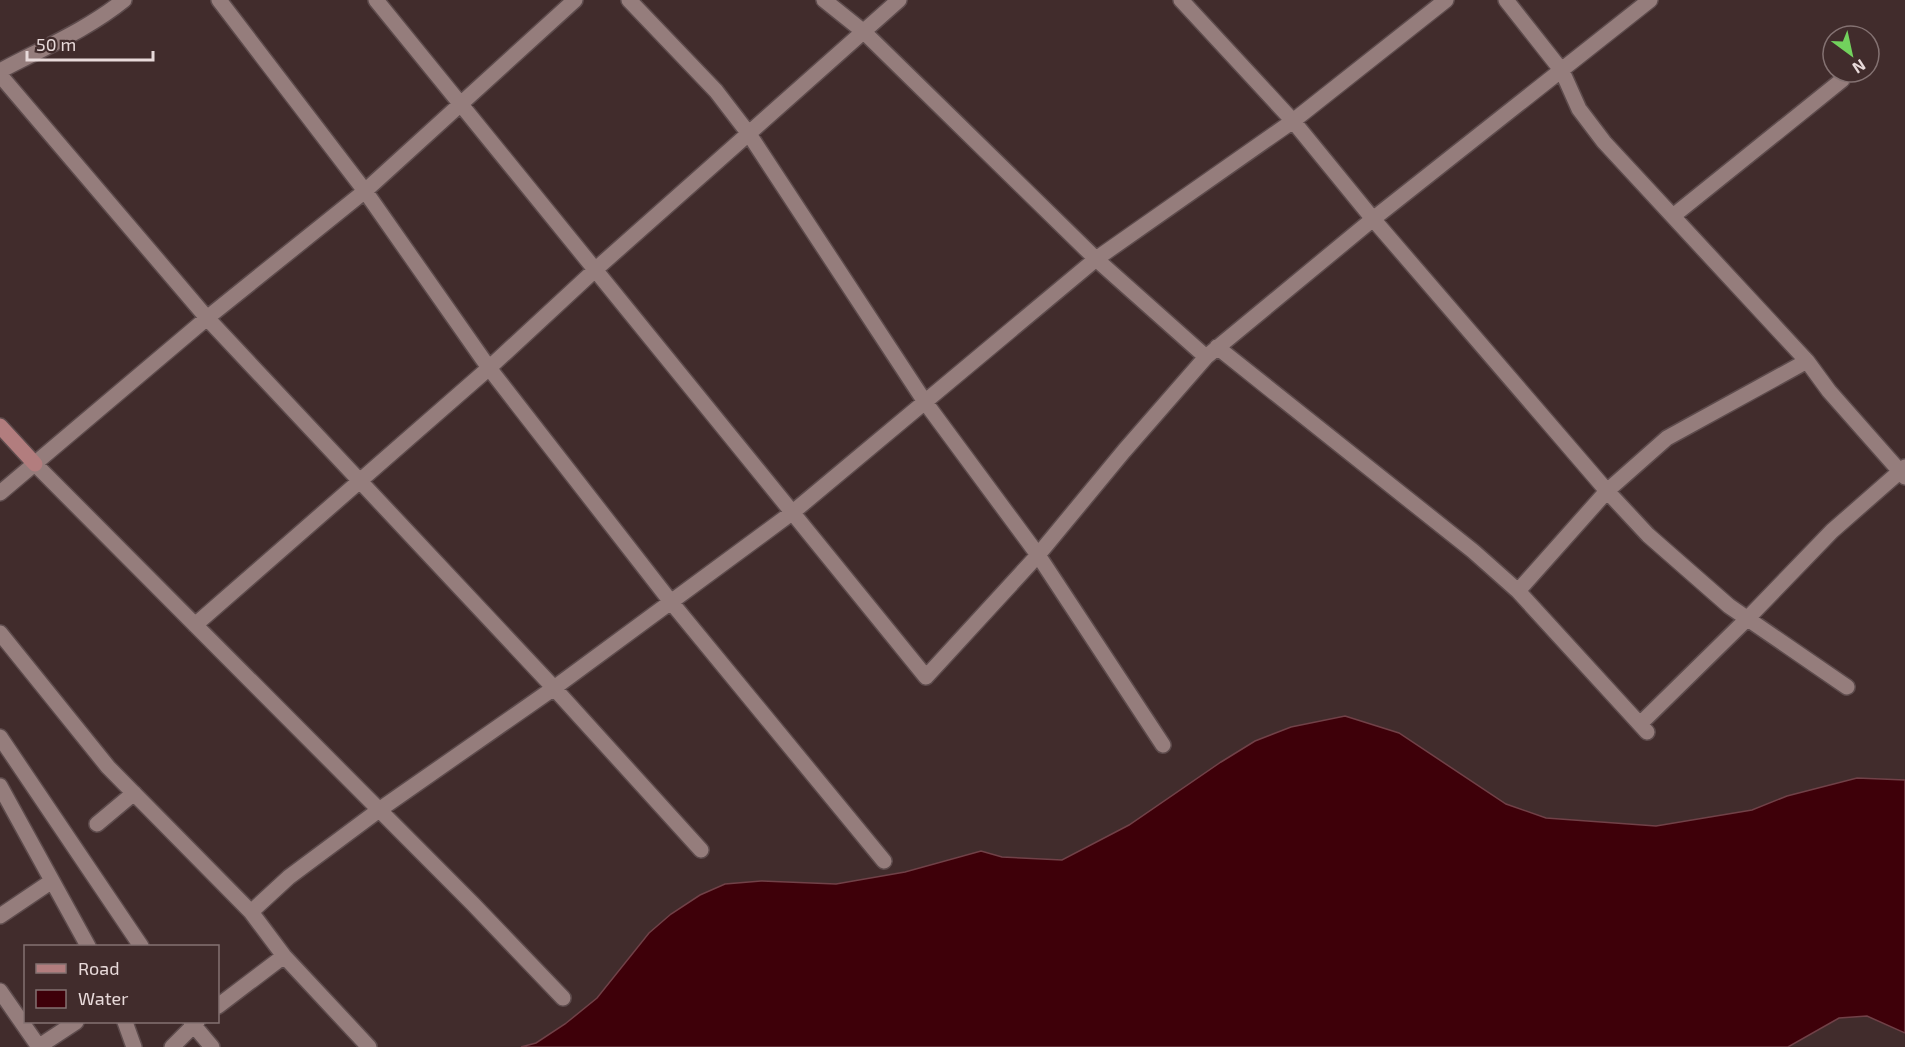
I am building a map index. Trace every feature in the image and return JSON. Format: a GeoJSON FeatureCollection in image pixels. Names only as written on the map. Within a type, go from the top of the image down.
{"type":"FeatureCollection","features":[{"type":"Feature","properties":{"kind":"street"},"geometry":{"type":"LineString","coordinates":[[124,0],[111,10],[0,73],[207,318],[554,688],[701,850]]}},
{"type":"Feature","properties":{"kind":"street"},"geometry":{"type":"LineString","coordinates":[[219,0],[365,190],[489,368],[671,602],[884,861]]}},
{"type":"Feature","properties":{"kind":"street"},"geometry":{"type":"LineString","coordinates":[[376,0],[926,676],[1038,555],[1124,451],[1212,352],[1373,219],[1650,0]]}},
{"type":"Feature","properties":{"kind":"street"},"geometry":{"type":"LineString","coordinates":[[0,494],[207,318],[365,190],[575,0]]}},
{"type":"Feature","properties":{"kind":"street"},"geometry":{"type":"LineString","coordinates":[[629,0],[716,90],[749,134],[925,402],[1038,555],[1163,745]]}},
{"type":"Feature","properties":{"kind":"street"},"geometry":{"type":"LineString","coordinates":[[824,0],[864,33],[1096,259],[1212,352],[1473,551],[1518,591],[1643,728],[1832,531],[1903,472],[1829,391],[1807,361],[1604,142],[1579,109],[1562,71],[1506,0]]}},
{"type":"Feature","properties":{"kind":"street"},"geometry":{"type":"LineString","coordinates":[[195,625],[489,368],[596,269],[899,0]]}},
{"type":"Feature","properties":{"kind":"street"},"geometry":{"type":"LineString","coordinates":[[1181,0],[1293,121],[1373,219],[1607,491],[1648,534],[1729,606],[1847,687]]}},
{"type":"Feature","properties":{"kind":"street"},"geometry":{"type":"LineString","coordinates":[[251,912],[289,877],[379,810],[554,688],[793,512],[1096,259],[1293,121],[1446,0]]}},
{"type":"Feature","properties":{"kind":"street"},"geometry":{"type":"LineString","coordinates":[[1673,216],[1837,84]]}},
{"type":"Feature","properties":{"kind":"street"},"geometry":{"type":"LineString","coordinates":[[1518,591],[1607,491],[1667,438],[1807,361]]}},
{"type":"Feature","properties":{"kind":"street"},"geometry":{"type":"LineString","coordinates":[[0,426],[563,998]]}},
{"type":"Feature","properties":{"kind":"street"},"geometry":{"type":"LineString","coordinates":[[0,633],[93,749],[251,912],[284,956],[364,1042],[347,1047]]}},
{"type":"Feature","properties":{"kind":"street"},"geometry":{"type":"LineString","coordinates":[[0,737],[140,945]]}},
{"type":"Feature","properties":{"kind":"street"},"geometry":{"type":"LineString","coordinates":[[1,789],[87,945]]}},
{"type":"Feature","properties":{"kind":"street"},"geometry":{"type":"LineString","coordinates":[[97,824],[134,793]]}},
{"type":"Feature","properties":{"kind":"street"},"geometry":{"type":"LineString","coordinates":[[0,916],[52,880]]}},
{"type":"Feature","properties":{"kind":"street"},"geometry":{"type":"LineString","coordinates":[[219,1005],[284,956]]}},
{"type":"Feature","properties":{"kind":"street"},"geometry":{"type":"LineString","coordinates":[[0,991],[39,1047],[75,1023]]}},
{"type":"Feature","properties":{"kind":"street"},"geometry":{"type":"LineString","coordinates":[[125,1023],[134,1047]]}},
{"type":"Feature","properties":{"kind":"street"},"geometry":{"type":"LineString","coordinates":[[172,1047],[193,1023]]}},
{"type":"Feature","properties":{"kind":"street"},"geometry":{"type":"LineString","coordinates":[[195,1023],[212,1047]]}},
{"type":"Feature","properties":{"kind":"water"},"geometry":{"type":"Polygon","coordinates":[[[1345,716],[1399,733],[1506,804],[1546,818],[1656,826],[1752,810],[1787,796],[1857,778],[1905,780],[1905,1033],[1867,1016],[1839,1018],[1788,1047],[521,1047],[536,1043],[565,1024],[597,998],[649,933],[671,914],[700,895],[725,884],[761,881],[836,884],[905,872],[981,851],[1002,857],[1062,860],[1129,825],[1255,741],[1291,727],[1345,716]]]}}]}
